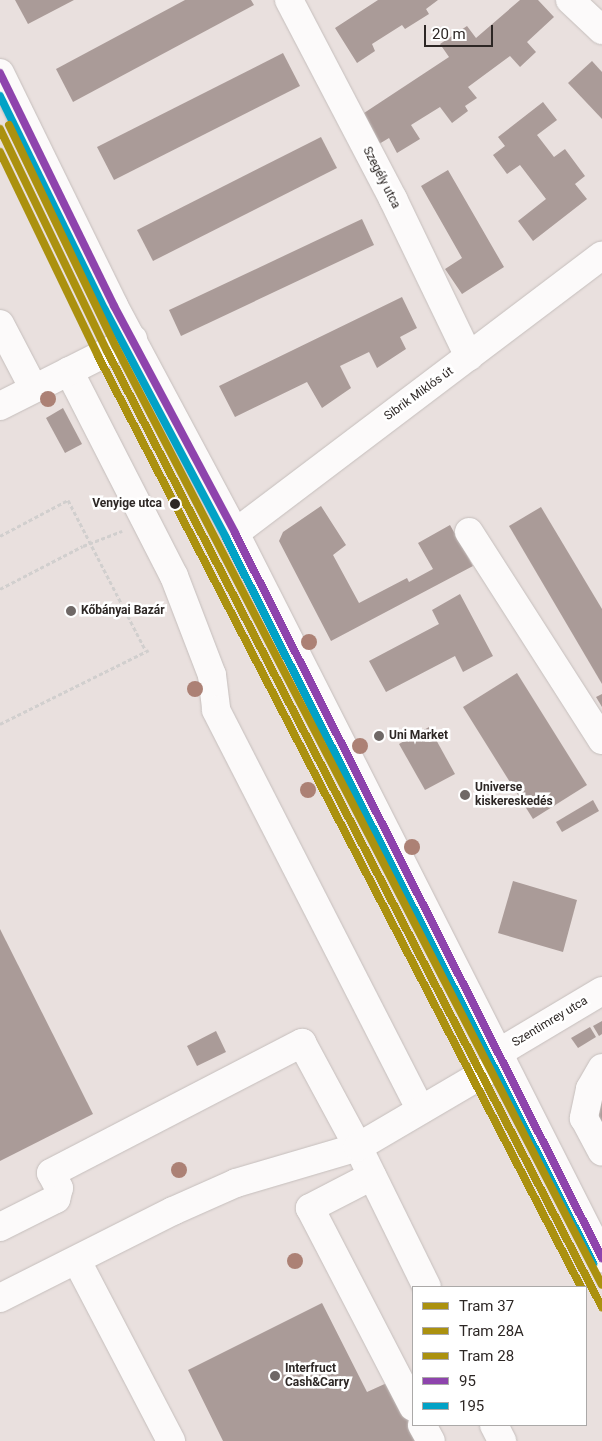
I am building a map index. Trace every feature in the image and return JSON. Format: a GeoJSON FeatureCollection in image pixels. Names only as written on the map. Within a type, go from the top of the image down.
{"type":"FeatureCollection","features":[{"type":"Feature","properties":{"kind":"street","name":"Szegély utca"},"geometry":{"type":"LineString","coordinates":[[290,0],[393,199],[469,357]]}},
{"type":"Feature","properties":{"kind":"street"},"geometry":{"type":"LineString","coordinates":[[570,0],[602,30]]}},
{"type":"Feature","properties":{"kind":"street"},"geometry":{"type":"LineString","coordinates":[[0,73],[133,339],[235,533],[602,1258]]}},
{"type":"Feature","properties":{"kind":"street","name":"Sibrik Miklós út"},"geometry":{"type":"LineString","coordinates":[[235,533],[602,255]]}},
{"type":"Feature","properties":{"kind":"street"},"geometry":{"type":"LineString","coordinates":[[0,324],[34,389]]}},
{"type":"Feature","properties":{"kind":"street"},"geometry":{"type":"LineString","coordinates":[[0,406],[133,339]]}},
{"type":"Feature","properties":{"kind":"street"},"geometry":{"type":"LineString","coordinates":[[69,371],[174,576],[212,675],[216,710],[421,1110]]}},
{"type":"Feature","properties":{"kind":"street"},"geometry":{"type":"LineString","coordinates":[[469,532],[602,740]]}},
{"type":"Feature","properties":{"kind":"street","name":"Szentimrey utca"},"geometry":{"type":"LineString","coordinates":[[0,1298],[77,1261],[173,1211],[236,1183],[358,1147],[421,1110],[602,991]]}},
{"type":"Feature","properties":{"kind":"street"},"geometry":{"type":"LineString","coordinates":[[0,1227],[56,1199],[59,1188],[51,1173],[302,1043],[358,1147],[427,1286]]}},
{"type":"Feature","properties":{"kind":"street"},"geometry":{"type":"LineString","coordinates":[[602,1068],[590,1089],[584,1118],[602,1152]]}},
{"type":"Feature","properties":{"kind":"street"},"geometry":{"type":"LineString","coordinates":[[372,1176],[310,1208],[412,1405]]}},
{"type":"Feature","properties":{"kind":"street"},"geometry":{"type":"LineString","coordinates":[[77,1261],[171,1441]]}},
{"type":"Feature","properties":{"kind":"street"},"geometry":{"type":"LineString","coordinates":[[423,1426],[431,1441]]}},
{"type":"Feature","properties":{"kind":"street"},"geometry":{"type":"LineString","coordinates":[[494,1426],[502,1441]]}},
{"type":"Feature","properties":{"kind":"path"},"geometry":{"type":"LineString","coordinates":[[0,536],[68,500],[147,650],[0,724]]}},
{"type":"Feature","properties":{"kind":"path"},"geometry":{"type":"LineString","coordinates":[[0,589],[146,520]]}},
{"type":"Feature","properties":{"kind":"building"},"geometry":{"type":"Polygon","coordinates":[[[15,0],[74,0],[28,24],[15,0]]]}},
{"type":"Feature","properties":{"kind":"building"},"geometry":{"type":"Polygon","coordinates":[[[185,0],[251,0],[254,5],[73,102],[56,69],[185,0]]]}},
{"type":"Feature","properties":{"kind":"building"},"geometry":{"type":"Polygon","coordinates":[[[378,0],[438,0],[426,9],[429,14],[405,29],[402,25],[372,44],[375,51],[357,63],[335,28],[378,0]]]}},
{"type":"Feature","properties":{"kind":"building"},"geometry":{"type":"Polygon","coordinates":[[[520,0],[538,0],[554,17],[527,42],[536,52],[520,67],[510,56],[468,87],[477,98],[465,106],[468,111],[452,123],[440,107],[411,125],[420,139],[397,153],[389,138],[379,144],[361,115],[449,57],[440,44],[467,26],[476,38],[520,0]]]}},
{"type":"Feature","properties":{"kind":"building"},"geometry":{"type":"Polygon","coordinates":[[[283,53],[300,86],[114,180],[97,147],[283,53]]]}},
{"type":"Feature","properties":{"kind":"building"},"geometry":{"type":"Polygon","coordinates":[[[592,61],[602,72],[602,119],[568,83],[592,61]]]}},
{"type":"Feature","properties":{"kind":"building"},"geometry":{"type":"Polygon","coordinates":[[[543,102],[557,120],[537,135],[554,157],[565,149],[585,176],[575,184],[587,199],[533,241],[518,221],[546,199],[520,165],[507,174],[493,155],[505,146],[498,137],[543,102]]]}},
{"type":"Feature","properties":{"kind":"building"},"geometry":{"type":"Polygon","coordinates":[[[321,137],[337,168],[153,261],[137,230],[321,137]]]}},
{"type":"Feature","properties":{"kind":"building"},"geometry":{"type":"Polygon","coordinates":[[[448,170],[504,267],[462,294],[445,269],[462,258],[421,186],[448,170]]]}},
{"type":"Feature","properties":{"kind":"building"},"geometry":{"type":"Polygon","coordinates":[[[362,219],[374,245],[181,336],[169,310],[362,219]]]}},
{"type":"Feature","properties":{"kind":"building"},"geometry":{"type":"Polygon","coordinates":[[[402,297],[417,328],[400,337],[406,349],[377,368],[369,352],[340,366],[351,388],[322,408],[307,382],[235,417],[219,386],[402,297]]]}},
{"type":"Feature","properties":{"kind":"building"},"geometry":{"type":"Polygon","coordinates":[[[63,408],[82,444],[65,453],[46,418],[63,408]]]}},
{"type":"Feature","properties":{"kind":"building"},"geometry":{"type":"Polygon","coordinates":[[[321,506],[346,545],[333,555],[359,603],[407,578],[409,582],[433,569],[418,543],[450,525],[473,566],[331,641],[279,541],[283,532],[321,506]]]}},
{"type":"Feature","properties":{"kind":"building"},"geometry":{"type":"Polygon","coordinates":[[[541,507],[602,609],[602,684],[509,526],[541,507]]]}},
{"type":"Feature","properties":{"kind":"building"},"geometry":{"type":"Polygon","coordinates":[[[460,594],[493,656],[463,672],[455,656],[386,692],[369,661],[439,624],[432,610],[460,594]]]}},
{"type":"Feature","properties":{"kind":"building"},"geometry":{"type":"Polygon","coordinates":[[[517,673],[587,785],[533,819],[463,707],[517,673]]]}},
{"type":"Feature","properties":{"kind":"building"},"geometry":{"type":"Polygon","coordinates":[[[602,694],[602,707],[596,697],[602,694]]]}},
{"type":"Feature","properties":{"kind":"building"},"geometry":{"type":"Polygon","coordinates":[[[429,727],[455,774],[425,790],[399,744],[429,727]]]}},
{"type":"Feature","properties":{"kind":"building"},"geometry":{"type":"Polygon","coordinates":[[[593,800],[599,811],[562,832],[556,822],[593,800]]]}},
{"type":"Feature","properties":{"kind":"building"},"geometry":{"type":"Polygon","coordinates":[[[513,881],[577,900],[563,952],[498,933],[513,881]]]}},
{"type":"Feature","properties":{"kind":"building"},"geometry":{"type":"Polygon","coordinates":[[[0,929],[93,1114],[0,1161],[0,929]]]}},
{"type":"Feature","properties":{"kind":"building"},"geometry":{"type":"Polygon","coordinates":[[[602,1021],[602,1034],[599,1036],[593,1026],[602,1021]]]}},
{"type":"Feature","properties":{"kind":"building"},"geometry":{"type":"Polygon","coordinates":[[[590,1027],[596,1037],[578,1048],[571,1038],[590,1027]]]}},
{"type":"Feature","properties":{"kind":"building"},"geometry":{"type":"Polygon","coordinates":[[[216,1031],[226,1052],[197,1066],[187,1046],[216,1031]]]}},
{"type":"Feature","properties":{"kind":"building"},"geometry":{"type":"Polygon","coordinates":[[[602,1088],[602,1127],[598,1116],[602,1088]]]}},
{"type":"Feature","properties":{"kind":"building","name":"Interfruct Cash&Carry"},"geometry":{"type":"Polygon","coordinates":[[[322,1303],[367,1392],[389,1382],[419,1441],[223,1441],[188,1370],[322,1303]]]}},
{"type":"Feature","properties":{"kind":"tram line","name":"28"},"geometry":{"type":"LineString","coordinates":[[9,125],[116,347],[602,1285]]}},
{"type":"Feature","properties":{"kind":"tram line","name":"37"},"geometry":{"type":"LineString","coordinates":[[0,129],[107,351],[602,1307]]}},
{"type":"Feature","properties":{"kind":"tram line","name":"28A"},"geometry":{"type":"LineString","coordinates":[[0,152],[98,356],[580,1286]]}},
{"type":"Feature","properties":{"kind":"transit line","name":"95"},"geometry":{"type":"LineString","coordinates":[[0,73],[114,306],[235,533],[602,1258]]}},
{"type":"Feature","properties":{"kind":"transit line","name":"195"},"geometry":{"type":"LineString","coordinates":[[0,96],[105,310],[226,538],[593,1263]]}},
{"type":"Feature","properties":{"kind":"place","name":"Venyige utca"},"geometry":{"type":"Point","coordinates":[175,504]}},
{"type":"Feature","properties":{"kind":"place","name":"Kőbányai Bazár"},"geometry":{"type":"Point","coordinates":[71,611]}},
{"type":"Feature","properties":{"kind":"place","name":"Uni Market"},"geometry":{"type":"Point","coordinates":[379,736]}},
{"type":"Feature","properties":{"kind":"place","name":"Universe kiskereskedés"},"geometry":{"type":"Point","coordinates":[465,795]}},
{"type":"Feature","properties":{"kind":"place","name":"Interfruct Cash&Carry"},"geometry":{"type":"Point","coordinates":[275,1376]}}]}
